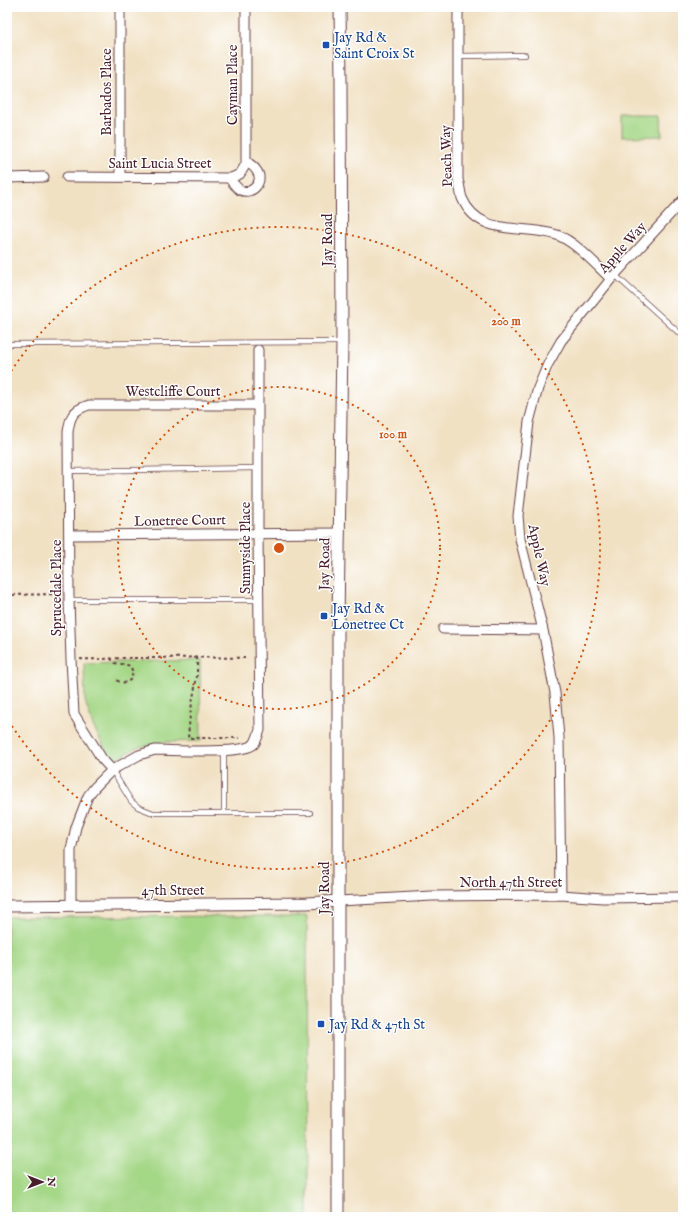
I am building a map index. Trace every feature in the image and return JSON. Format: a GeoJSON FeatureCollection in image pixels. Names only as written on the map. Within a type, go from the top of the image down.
{"type":"FeatureCollection","features":[{"type":"Feature","properties":{"kind":"street","name":"Barbados Place"},"geometry":{"type":"LineString","coordinates":[[120,7],[120,177]]}},
{"type":"Feature","properties":{"kind":"street","name":"Cayman Place"},"geometry":{"type":"LineString","coordinates":[[246,7],[246,162]]}},
{"type":"Feature","properties":{"kind":"street","name":"Jay Road"},"geometry":{"type":"LineString","coordinates":[[338,1217],[338,622],[342,342],[340,7]]}},
{"type":"Feature","properties":{"kind":"street","name":"Peach Way"},"geometry":{"type":"LineString","coordinates":[[458,7],[458,180],[462,197],[468,208],[482,220],[494,226],[542,232],[557,236],[571,243],[613,277]]}},
{"type":"Feature","properties":{"kind":"street","name":"Saint Lucia Street"},"geometry":{"type":"LineString","coordinates":[[67,177],[229,178],[240,174],[246,162]]}},
{"type":"Feature","properties":{"kind":"street"},"geometry":{"type":"LineString","coordinates":[[229,178],[240,190],[250,191],[254,188],[260,180],[259,174],[257,170],[246,162]]}},
{"type":"Feature","properties":{"kind":"street"},"geometry":{"type":"LineString","coordinates":[[7,178],[44,177]]}},
{"type":"Feature","properties":{"kind":"street","name":"Apple Way"},"geometry":{"type":"LineString","coordinates":[[561,895],[559,737],[554,693],[543,630],[520,539],[518,516],[529,422],[538,388],[548,364],[561,341],[613,277],[683,200]]}},
{"type":"Feature","properties":{"kind":"street","name":"Sunnyside Place"},"geometry":{"type":"LineString","coordinates":[[224,750],[241,750],[248,748],[254,744],[258,738],[260,730],[258,350]]}},
{"type":"Feature","properties":{"kind":"street","name":"Westcliffe Court"},"geometry":{"type":"LineString","coordinates":[[89,404],[258,405]]}},
{"type":"Feature","properties":{"kind":"street","name":"Sprucedale Place"},"geometry":{"type":"LineString","coordinates":[[89,404],[76,411],[69,422],[70,659],[74,714],[102,759],[112,770]]}},
{"type":"Feature","properties":{"kind":"street","name":"Lonetree Court"},"geometry":{"type":"LineString","coordinates":[[69,535],[340,533]]}},
{"type":"Feature","properties":{"kind":"street"},"geometry":{"type":"LineString","coordinates":[[443,629],[543,630]]}},
{"type":"Feature","properties":{"kind":"street"},"geometry":{"type":"LineString","coordinates":[[71,906],[71,850],[76,827],[88,796],[94,788],[112,770],[138,756],[156,750],[224,750]]}},
{"type":"Feature","properties":{"kind":"street","name":"North 47th Street"},"geometry":{"type":"LineString","coordinates":[[339,902],[432,896],[561,895],[602,898],[683,897]]}},
{"type":"Feature","properties":{"kind":"street","name":"47th Street"},"geometry":{"type":"LineString","coordinates":[[7,906],[339,902]]}},
{"type":"Feature","properties":{"kind":"lane"},"geometry":{"type":"LineString","coordinates":[[458,56],[525,56]]}},
{"type":"Feature","properties":{"kind":"lane"},"geometry":{"type":"LineString","coordinates":[[613,277],[678,332]]}},
{"type":"Feature","properties":{"kind":"lane"},"geometry":{"type":"LineString","coordinates":[[7,344],[342,342]]}},
{"type":"Feature","properties":{"kind":"lane"},"geometry":{"type":"LineString","coordinates":[[69,471],[259,468]]}},
{"type":"Feature","properties":{"kind":"lane"},"geometry":{"type":"LineString","coordinates":[[69,597],[259,600]]}},
{"type":"Feature","properties":{"kind":"lane"},"geometry":{"type":"LineString","coordinates":[[224,750],[224,813]]}},
{"type":"Feature","properties":{"kind":"lane"},"geometry":{"type":"LineString","coordinates":[[112,770],[131,801],[138,807],[153,812],[310,812]]}},
{"type":"Feature","properties":{"kind":"path"},"geometry":{"type":"LineString","coordinates":[[7,595],[69,597]]}},
{"type":"Feature","properties":{"kind":"path"},"geometry":{"type":"LineString","coordinates":[[70,659],[94,660],[111,658],[197,657],[246,658]]}},
{"type":"Feature","properties":{"kind":"path"},"geometry":{"type":"LineString","coordinates":[[197,657],[197,676],[190,715],[188,738],[240,738]]}},
{"type":"Feature","properties":{"kind":"path"},"geometry":{"type":"LineString","coordinates":[[111,658],[116,664],[124,663],[130,666],[133,672],[129,682],[119,682],[115,679]]}},
{"type":"Feature","properties":{"kind":"green space"},"geometry":{"type":"Polygon","coordinates":[[[622,116],[661,116],[662,136],[622,137],[622,116]]]}},
{"type":"Feature","properties":{"kind":"green space"},"geometry":{"type":"Polygon","coordinates":[[[200,660],[201,741],[165,742],[136,748],[112,762],[93,726],[85,701],[84,663],[200,660]]]}},
{"type":"Feature","properties":{"kind":"green space"},"geometry":{"type":"Polygon","coordinates":[[[307,916],[308,1217],[7,1217],[7,917],[307,916]]]}},
{"type":"Feature","properties":{"kind":"place","name":"Jay Rd & Saint Croix St"},"geometry":{"type":"Point","coordinates":[326,45]}},
{"type":"Feature","properties":{"kind":"place","name":"Jay Rd & Lonetree Ct"},"geometry":{"type":"Point","coordinates":[324,616]}},
{"type":"Feature","properties":{"kind":"place","name":"Jay Rd & 47th St"},"geometry":{"type":"Point","coordinates":[321,1024]}}]}
